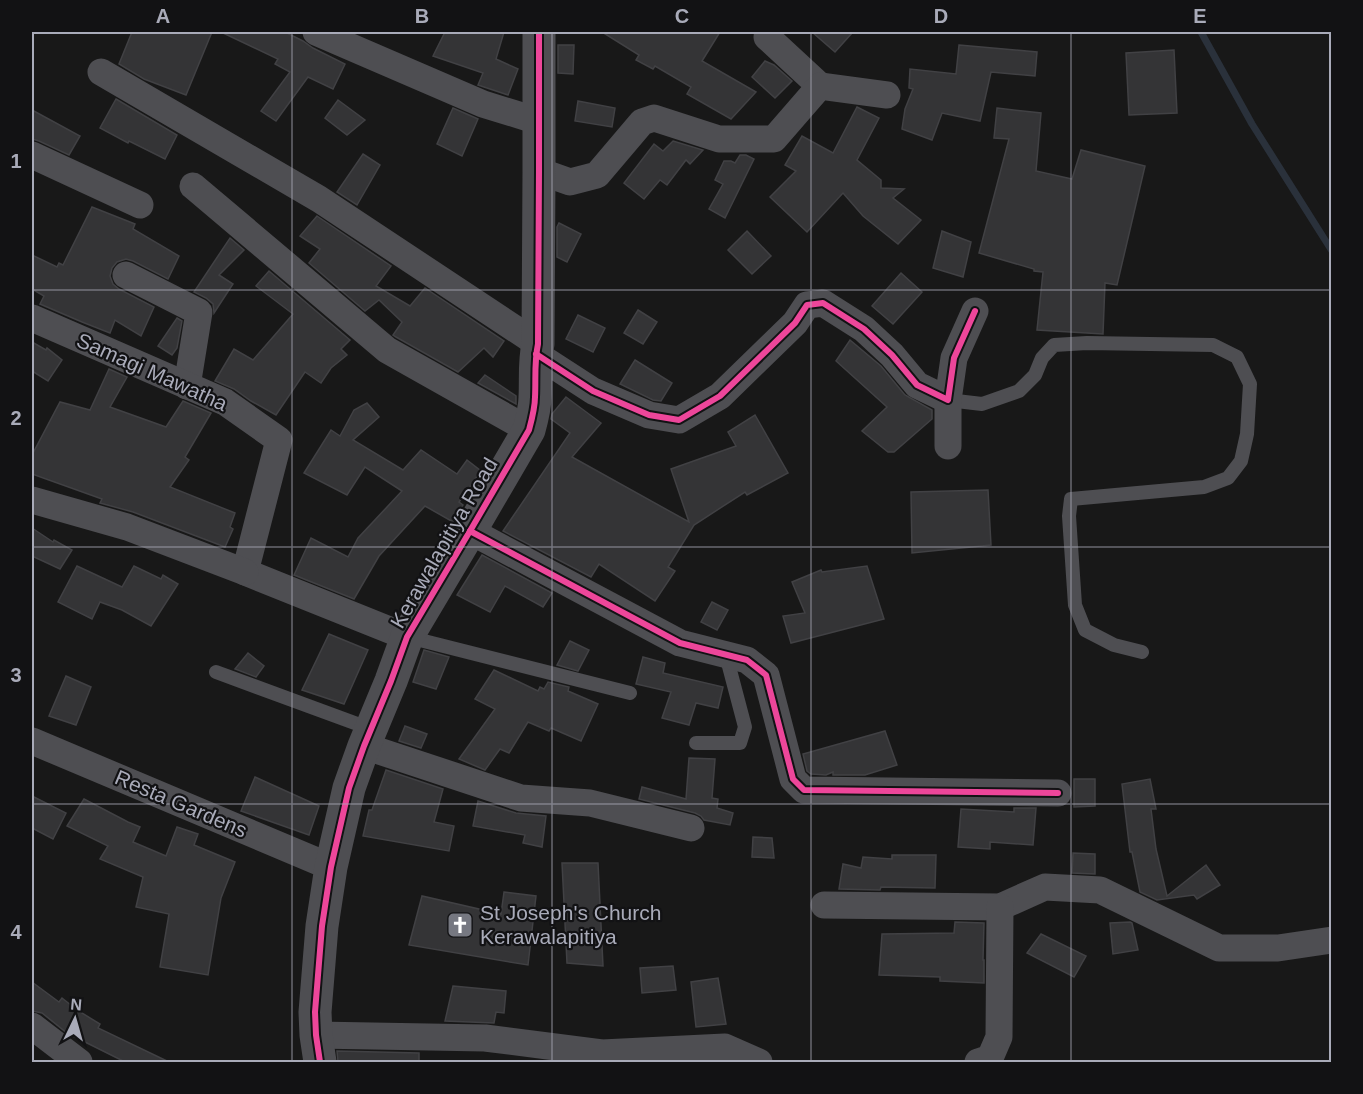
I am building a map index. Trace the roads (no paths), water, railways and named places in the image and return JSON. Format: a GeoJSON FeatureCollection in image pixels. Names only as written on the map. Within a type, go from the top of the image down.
{"type":"FeatureCollection","features":[{"type":"Feature","properties":{"kind":"street"},"geometry":{"type":"LineString","coordinates":[[316,32],[483,104],[538,121]]}},
{"type":"Feature","properties":{"kind":"street","name":"Kerawalapitiya Road"},"geometry":{"type":"LineString","coordinates":[[318,1049],[315,1012],[322,926],[331,867],[349,788],[407,637],[529,430],[533,414],[537,349],[539,32]]}},
{"type":"Feature","properties":{"kind":"street"},"geometry":{"type":"LineString","coordinates":[[767,37],[820,86],[887,95]]}},
{"type":"Feature","properties":{"kind":"street"},"geometry":{"type":"LineString","coordinates":[[101,72],[319,199],[593,390],[649,415],[679,420],[720,396],[795,323],[807,305],[823,303],[864,329],[892,355],[917,385],[948,400]]}},
{"type":"Feature","properties":{"kind":"street"},"geometry":{"type":"LineString","coordinates":[[539,171],[570,182],[597,175],[642,122],[654,118],[719,140],[774,139],[820,86]]}},
{"type":"Feature","properties":{"kind":"street"},"geometry":{"type":"LineString","coordinates":[[32,155],[141,205]]}},
{"type":"Feature","properties":{"kind":"street"},"geometry":{"type":"LineString","coordinates":[[193,186],[387,350],[529,430]]}},
{"type":"Feature","properties":{"kind":"street"},"geometry":{"type":"LineString","coordinates":[[126,275],[199,312],[188,386]]}},
{"type":"Feature","properties":{"kind":"street"},"geometry":{"type":"LineString","coordinates":[[948,446],[948,400],[954,358],[975,311]]}},
{"type":"Feature","properties":{"kind":"street","name":"Samagi Mawatha"},"geometry":{"type":"LineString","coordinates":[[32,318],[225,402],[279,440],[245,572]]}},
{"type":"Feature","properties":{"kind":"street"},"geometry":{"type":"LineString","coordinates":[[32,500],[127,527],[407,637]]}},
{"type":"Feature","properties":{"kind":"street"},"geometry":{"type":"LineString","coordinates":[[470,531],[680,644],[747,660],[766,675],[793,779],[804,790],[1058,793]]}},
{"type":"Feature","properties":{"kind":"street"},"geometry":{"type":"LineString","coordinates":[[368,737],[521,798],[590,803],[691,828]]}},
{"type":"Feature","properties":{"kind":"street","name":"Resta Gardens"},"geometry":{"type":"LineString","coordinates":[[32,741],[331,867]]}},
{"type":"Feature","properties":{"kind":"street"},"geometry":{"type":"LineString","coordinates":[[824,905],[1000,907],[1045,887],[1100,890],[1219,948],[1278,948],[1332,940]]}},
{"type":"Feature","properties":{"kind":"street"},"geometry":{"type":"LineString","coordinates":[[978,1062],[990,1058],[999,1037],[1000,907]]}},
{"type":"Feature","properties":{"kind":"street"},"geometry":{"type":"LineString","coordinates":[[32,1026],[79,1062]]}},
{"type":"Feature","properties":{"kind":"street"},"geometry":{"type":"LineString","coordinates":[[318,1049],[485,1038],[602,1053],[725,1047],[759,1062]]}},
{"type":"Feature","properties":{"kind":"lane"},"geometry":{"type":"LineString","coordinates":[[948,400],[982,404],[1019,391],[1035,375],[1042,358],[1054,345],[1087,343],[1213,345],[1237,357],[1250,384],[1247,434],[1241,461],[1228,478],[1204,487],[1071,499],[1069,516],[1075,605],[1085,630],[1114,645],[1142,652]]}},
{"type":"Feature","properties":{"kind":"lane"},"geometry":{"type":"LineString","coordinates":[[407,637],[630,693]]}},
{"type":"Feature","properties":{"kind":"lane"},"geometry":{"type":"LineString","coordinates":[[696,743],[740,744],[745,727],[726,655]]}},
{"type":"Feature","properties":{"kind":"lane"},"geometry":{"type":"LineString","coordinates":[[216,672],[368,737]]}},
{"type":"Feature","properties":{"kind":"waterway"},"geometry":{"type":"LineString","coordinates":[[1201,32],[1252,124],[1332,251]]}},
{"type":"Feature","properties":{"kind":"place","name":"St Joseph's Church Kerawalapitiya"},"geometry":{"type":"Point","coordinates":[460,925]}}]}
